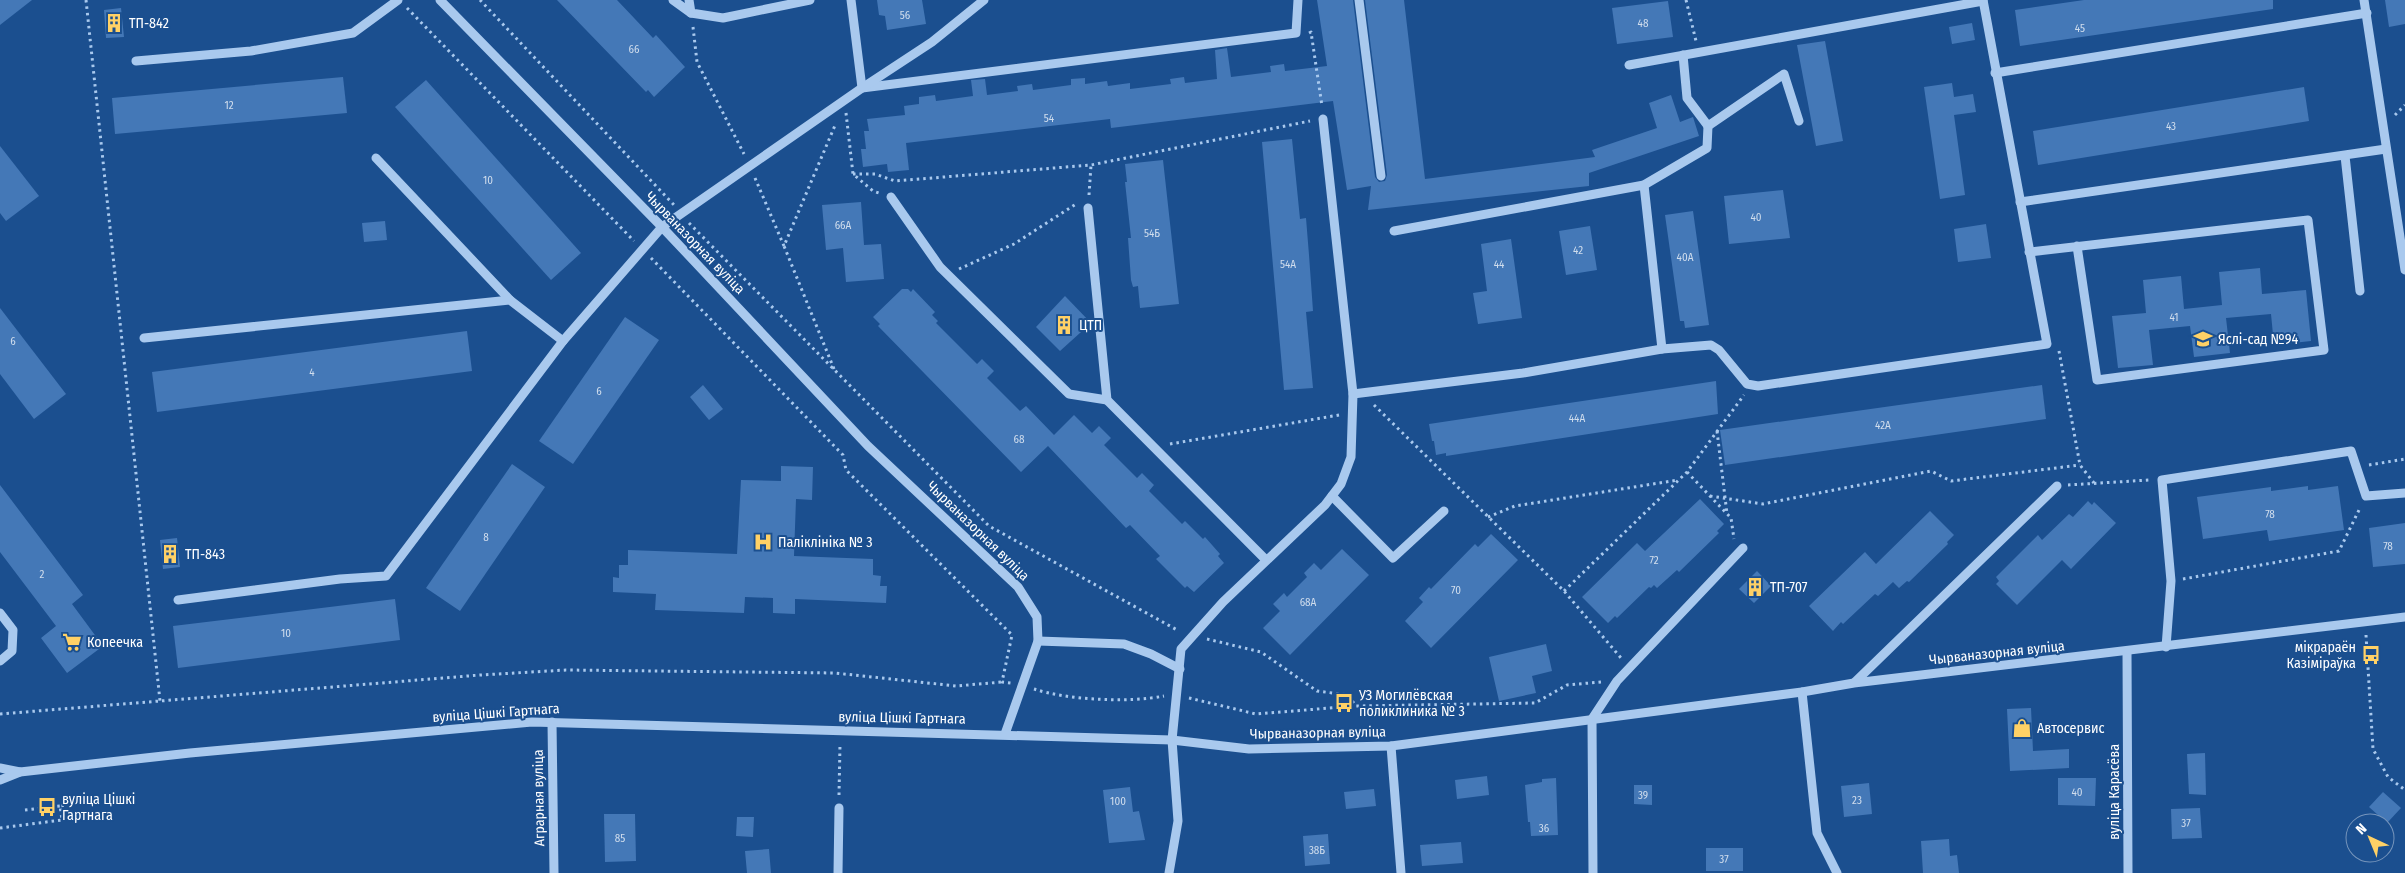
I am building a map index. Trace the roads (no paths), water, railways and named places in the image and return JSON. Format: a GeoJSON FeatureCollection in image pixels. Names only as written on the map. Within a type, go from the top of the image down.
{"type":"FeatureCollection","features":[{"type":"Feature","properties":{"kind":"street"},"geometry":{"type":"LineString","coordinates":[[136,61],[251,51],[353,33],[398,0]]}},
{"type":"Feature","properties":{"kind":"street","name":"Чырваназорная вуліца"},"geometry":{"type":"LineString","coordinates":[[440,0],[662,227],[868,446],[1018,587],[1037,616],[1038,641],[1005,734],[1172,740],[1249,749],[1391,746],[1802,692],[1854,682],[2127,652],[2405,617]]}},
{"type":"Feature","properties":{"kind":"street"},"geometry":{"type":"LineString","coordinates":[[673,0],[691,12],[723,18],[810,0]]}},
{"type":"Feature","properties":{"kind":"street"},"geometry":{"type":"LineString","coordinates":[[689,0],[691,12]]}},
{"type":"Feature","properties":{"kind":"street"},"geometry":{"type":"LineString","coordinates":[[851,0],[862,88]]}},
{"type":"Feature","properties":{"kind":"street"},"geometry":{"type":"LineString","coordinates":[[178,600],[340,579],[386,576],[563,341],[662,227],[862,88],[932,42],[984,0]]}},
{"type":"Feature","properties":{"kind":"street"},"geometry":{"type":"LineString","coordinates":[[862,88],[1296,33],[1298,0]]}},
{"type":"Feature","properties":{"kind":"street"},"geometry":{"type":"LineString","coordinates":[[1359,0],[1381,176]]}},
{"type":"Feature","properties":{"kind":"street"},"geometry":{"type":"LineString","coordinates":[[2364,0],[2405,270]]}},
{"type":"Feature","properties":{"kind":"street"},"geometry":{"type":"LineString","coordinates":[[1357,394],[1523,373],[1662,349],[1714,346],[1744,381],[1751,386],[1758,386],[2047,344],[1983,1],[1630,65]]}},
{"type":"Feature","properties":{"kind":"street"},"geometry":{"type":"LineString","coordinates":[[1996,73],[2367,13]]}},
{"type":"Feature","properties":{"kind":"street"},"geometry":{"type":"LineString","coordinates":[[1394,231],[1644,185],[1707,148],[1708,126],[1687,98],[1683,55]]}},
{"type":"Feature","properties":{"kind":"street"},"geometry":{"type":"LineString","coordinates":[[1708,126],[1784,74],[1799,121]]}},
{"type":"Feature","properties":{"kind":"street"},"geometry":{"type":"LineString","coordinates":[[1169,873],[1178,821],[1172,740],[1182,649],[1191,636],[1266,560],[1310,520],[1332,496],[1341,484],[1351,458],[1352,413],[1357,394],[1323,119]]}},
{"type":"Feature","properties":{"kind":"street"},"geometry":{"type":"LineString","coordinates":[[2020,202],[2386,149]]}},
{"type":"Feature","properties":{"kind":"street"},"geometry":{"type":"LineString","coordinates":[[2345,156],[2360,291]]}},
{"type":"Feature","properties":{"kind":"street"},"geometry":{"type":"LineString","coordinates":[[376,158],[510,300],[563,341]]}},
{"type":"Feature","properties":{"kind":"street"},"geometry":{"type":"LineString","coordinates":[[1644,185],[1662,349]]}},
{"type":"Feature","properties":{"kind":"street"},"geometry":{"type":"LineString","coordinates":[[891,197],[940,267],[1069,394],[1107,400],[1266,560]]}},
{"type":"Feature","properties":{"kind":"street"},"geometry":{"type":"LineString","coordinates":[[1088,208],[1107,400]]}},
{"type":"Feature","properties":{"kind":"street"},"geometry":{"type":"LineString","coordinates":[[2029,252],[2077,246],[2308,220],[2324,350],[2097,380],[2077,246]]}},
{"type":"Feature","properties":{"kind":"street"},"geometry":{"type":"LineString","coordinates":[[144,338],[510,300]]}},
{"type":"Feature","properties":{"kind":"street"},"geometry":{"type":"LineString","coordinates":[[2166,647],[2171,581],[2162,480],[2351,451],[2366,496],[2405,493]]}},
{"type":"Feature","properties":{"kind":"street"},"geometry":{"type":"LineString","coordinates":[[1854,682],[2057,486]]}},
{"type":"Feature","properties":{"kind":"street"},"geometry":{"type":"LineString","coordinates":[[1332,496],[1393,558],[1444,511]]}},
{"type":"Feature","properties":{"kind":"street"},"geometry":{"type":"LineString","coordinates":[[1593,873],[1592,719],[1617,681],[1740,551]]}},
{"type":"Feature","properties":{"kind":"street"},"geometry":{"type":"LineString","coordinates":[[0,613],[13,630],[12,651],[0,661]]}},
{"type":"Feature","properties":{"kind":"street"},"geometry":{"type":"LineString","coordinates":[[1038,641],[1124,644],[1152,654],[1180,669]]}},
{"type":"Feature","properties":{"kind":"street","name":"вуліца Карасёва"},"geometry":{"type":"LineString","coordinates":[[2127,652],[2128,873]]}},
{"type":"Feature","properties":{"kind":"street"},"geometry":{"type":"LineString","coordinates":[[1802,692],[1817,833],[1837,873]]}},
{"type":"Feature","properties":{"kind":"street","name":"вуліца Цішкі Гартнага"},"geometry":{"type":"LineString","coordinates":[[0,780],[20,772],[190,752],[532,722],[1005,734]]}},
{"type":"Feature","properties":{"kind":"street","name":"Аграрная вуліца"},"geometry":{"type":"LineString","coordinates":[[552,722],[554,873]]}},
{"type":"Feature","properties":{"kind":"street"},"geometry":{"type":"LineString","coordinates":[[1391,746],[1401,873]]}},
{"type":"Feature","properties":{"kind":"street","name":"вуліца Цішкі Гартнага"},"geometry":{"type":"LineString","coordinates":[[0,768],[20,772]]}},
{"type":"Feature","properties":{"kind":"street"},"geometry":{"type":"LineString","coordinates":[[838,873],[839,808]]}},
{"type":"Feature","properties":{"kind":"place","name":"ТП-842"},"geometry":{"type":"Point","coordinates":[114,23]}},
{"type":"Feature","properties":{"kind":"place","name":"ЦТП"},"geometry":{"type":"Point","coordinates":[1064,325]}},
{"type":"Feature","properties":{"kind":"place","name":"Яслі-сад №94"},"geometry":{"type":"Point","coordinates":[2203,339]}},
{"type":"Feature","properties":{"kind":"place","name":"Паліклініка № 3"},"geometry":{"type":"Point","coordinates":[763,542]}},
{"type":"Feature","properties":{"kind":"place","name":"ТП-843"},"geometry":{"type":"Point","coordinates":[170,554]}},
{"type":"Feature","properties":{"kind":"place","name":"ТП-707"},"geometry":{"type":"Point","coordinates":[1755,587]}},
{"type":"Feature","properties":{"kind":"place","name":"Копеечка"},"geometry":{"type":"Point","coordinates":[72,642]}},
{"type":"Feature","properties":{"kind":"place","name":"мікрараён Казіміраўка"},"geometry":{"type":"Point","coordinates":[2371,655]}},
{"type":"Feature","properties":{"kind":"place","name":"УЗ Могилёвская поликлиника № 3"},"geometry":{"type":"Point","coordinates":[1344,703]}},
{"type":"Feature","properties":{"kind":"place","name":"Автосервис"},"geometry":{"type":"Point","coordinates":[2022,728]}},
{"type":"Feature","properties":{"kind":"place","name":"вуліца Цішкі Гартнага"},"geometry":{"type":"Point","coordinates":[47,807]}}]}
